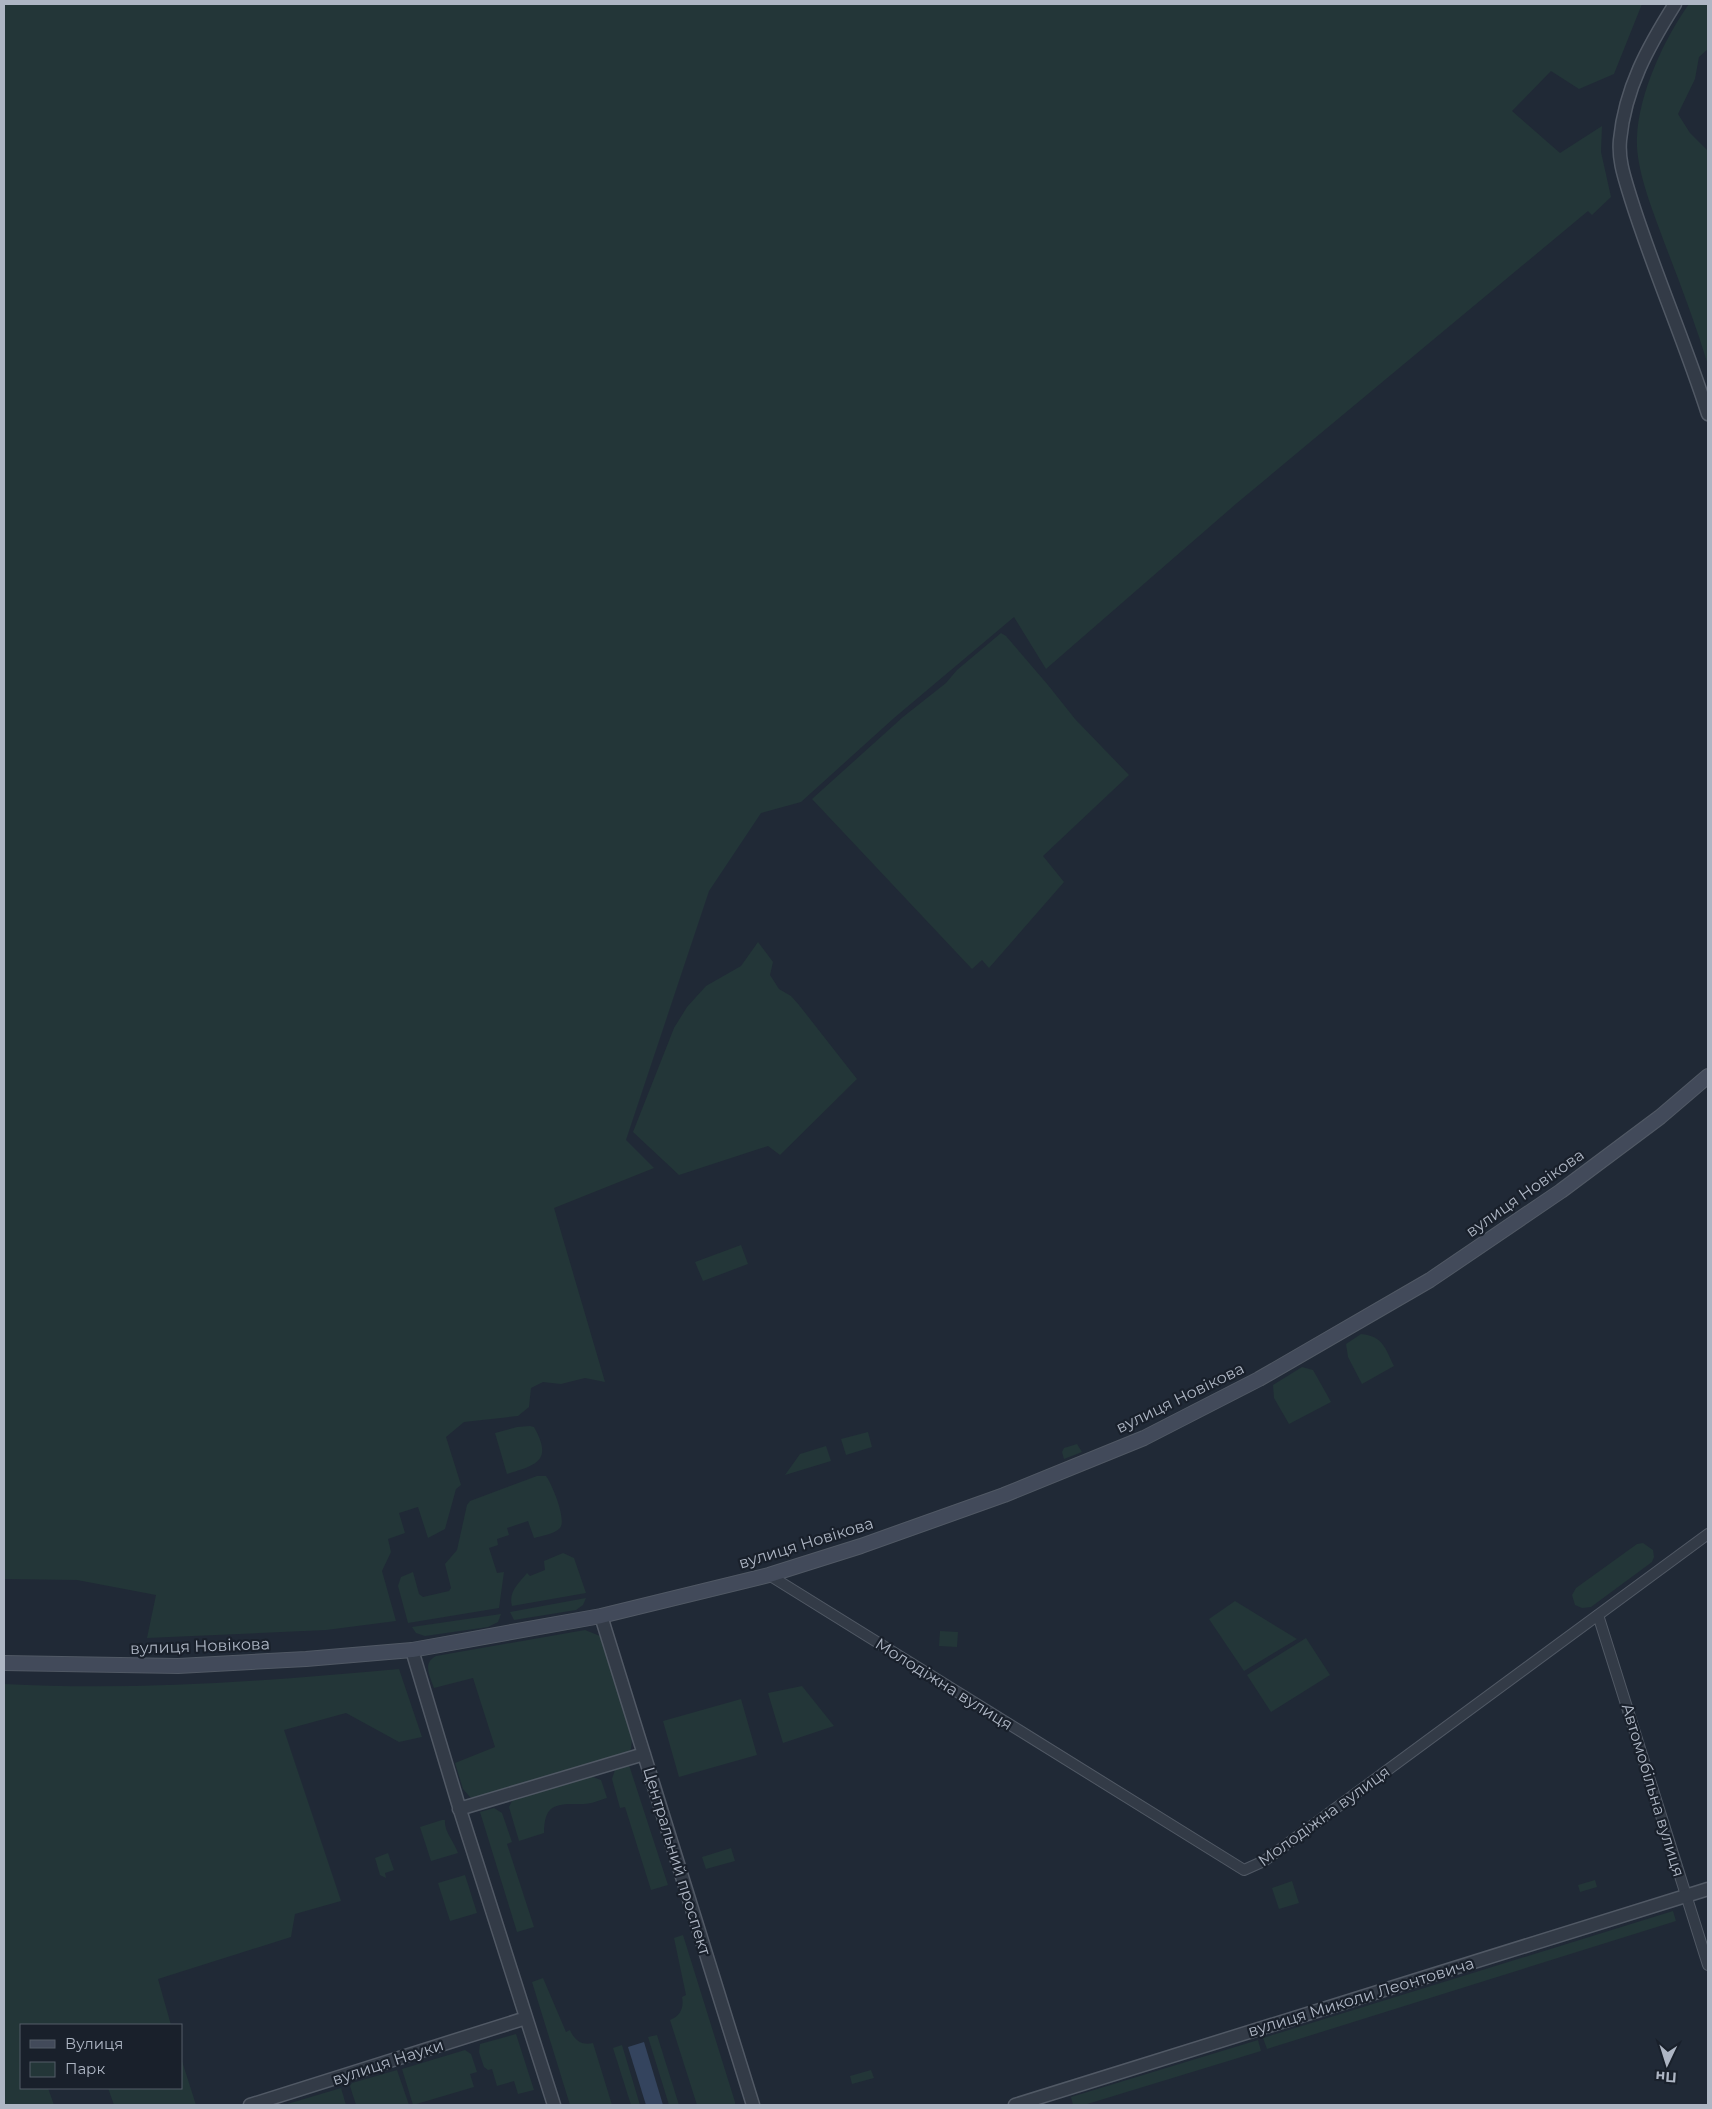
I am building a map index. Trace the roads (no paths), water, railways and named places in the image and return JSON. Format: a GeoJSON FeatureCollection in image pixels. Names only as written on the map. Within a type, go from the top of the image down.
{"type":"FeatureCollection","features":[{"type":"Feature","properties":{"kind":"main road","name":"вулиця Новікова"},"geometry":{"type":"LineString","coordinates":[[4,1663],[178,1666],[260,1662],[412,1650],[566,1624],[601,1616],[769,1575],[861,1546],[1011,1492],[1144,1438],[1260,1379],[1430,1280],[1561,1191],[1660,1117],[1708,1076]]}},
{"type":"Feature","properties":{"kind":"street"},"geometry":{"type":"LineString","coordinates":[[1674,4],[1640,63],[1622,122],[1620,157],[1640,228],[1708,414]]}},
{"type":"Feature","properties":{"kind":"street","name":"Молодіжна вулиця"},"geometry":{"type":"LineString","coordinates":[[769,1575],[1244,1870],[1264,1861],[1708,1534]]}},
{"type":"Feature","properties":{"kind":"street","name":"Автомобільна вулиця"},"geometry":{"type":"LineString","coordinates":[[1598,1615],[1708,1966]]}},
{"type":"Feature","properties":{"kind":"street","name":"Центральний проспект"},"geometry":{"type":"LineString","coordinates":[[601,1616],[753,2105]]}},
{"type":"Feature","properties":{"kind":"street"},"geometry":{"type":"LineString","coordinates":[[412,1650],[459,1809],[554,2105]]}},
{"type":"Feature","properties":{"kind":"street"},"geometry":{"type":"LineString","coordinates":[[459,1809],[644,1754]]}},
{"type":"Feature","properties":{"kind":"street","name":"вулиця Миколи Леонтовича"},"geometry":{"type":"LineString","coordinates":[[1015,2105],[1708,1890]]}},
{"type":"Feature","properties":{"kind":"street","name":"вулиця Науки"},"geometry":{"type":"LineString","coordinates":[[250,2105],[526,2018]]}},
{"type":"Feature","properties":{"kind":"water"},"geometry":{"type":"Polygon","coordinates":[[[644,2042],[663,2105],[646,2105],[628,2047],[644,2042]]]}}]}
